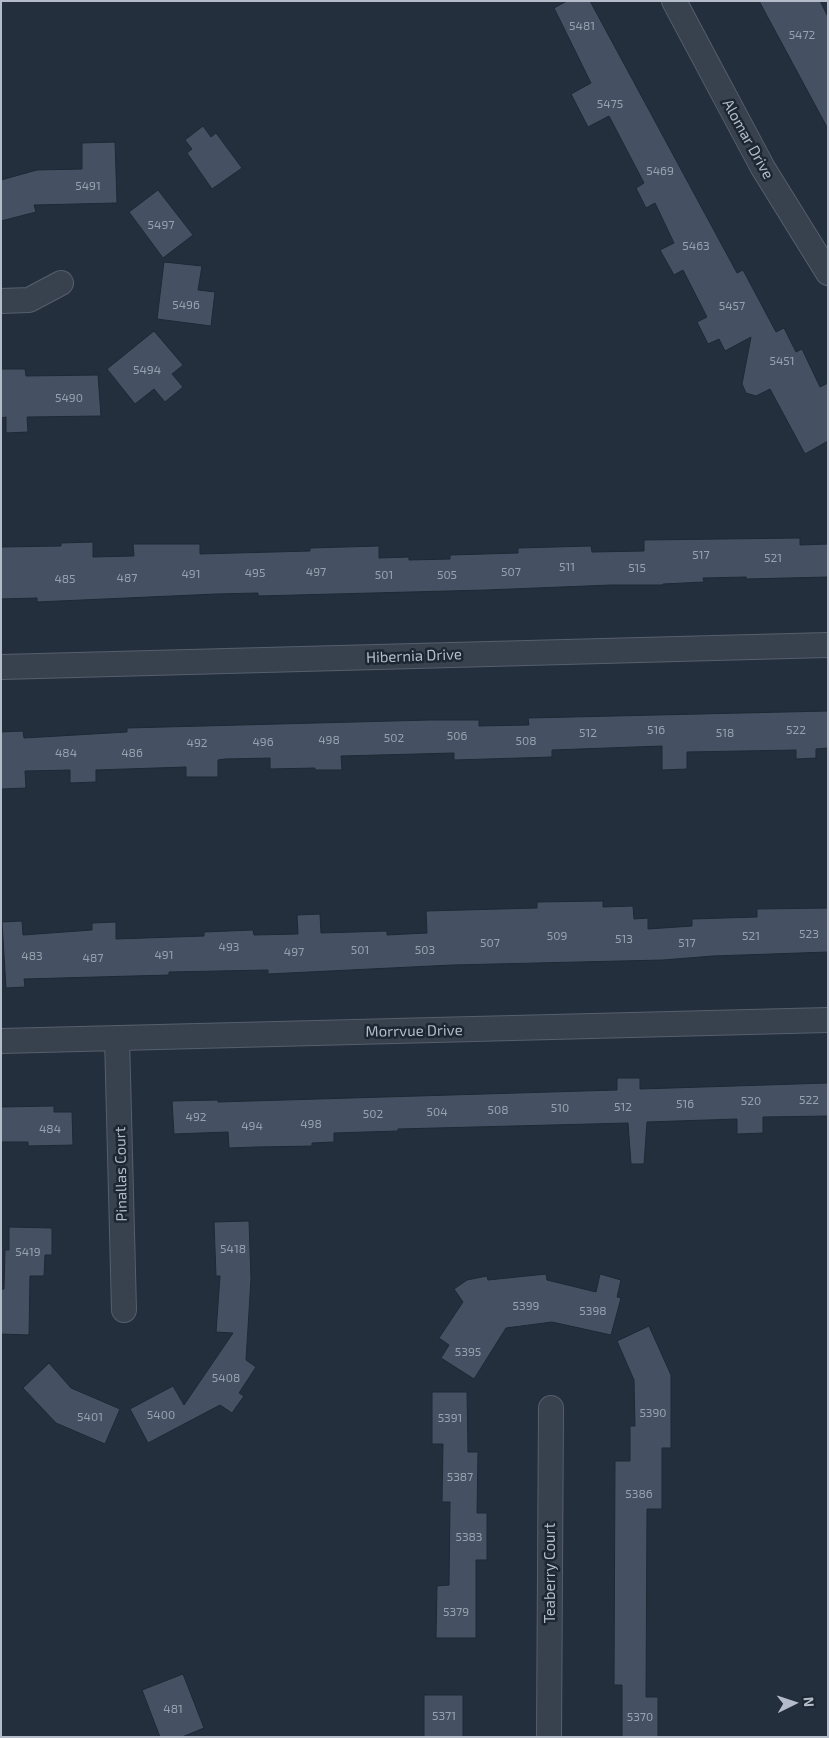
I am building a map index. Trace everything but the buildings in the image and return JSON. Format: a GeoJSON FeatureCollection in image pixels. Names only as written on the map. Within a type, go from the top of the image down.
{"type":"FeatureCollection","features":[{"type":"Feature","properties":{"kind":"street","name":"Alomar Drive"},"geometry":{"type":"LineString","coordinates":[[674,1],[763,168],[828,273]]}},
{"type":"Feature","properties":{"kind":"street"},"geometry":{"type":"LineString","coordinates":[[1,301],[29,300],[61,283]]}},
{"type":"Feature","properties":{"kind":"street","name":"Hibernia Drive"},"geometry":{"type":"LineString","coordinates":[[1,667],[828,644]]}},
{"type":"Feature","properties":{"kind":"street","name":"Morrvue Drive"},"geometry":{"type":"LineString","coordinates":[[1,1041],[828,1020]]}},
{"type":"Feature","properties":{"kind":"street","name":"Pinallas Court"},"geometry":{"type":"LineString","coordinates":[[117,1038],[124,1310]]}},
{"type":"Feature","properties":{"kind":"street","name":"Teaberry Court"},"geometry":{"type":"LineString","coordinates":[[549,1737],[552,1408]]}}]}
